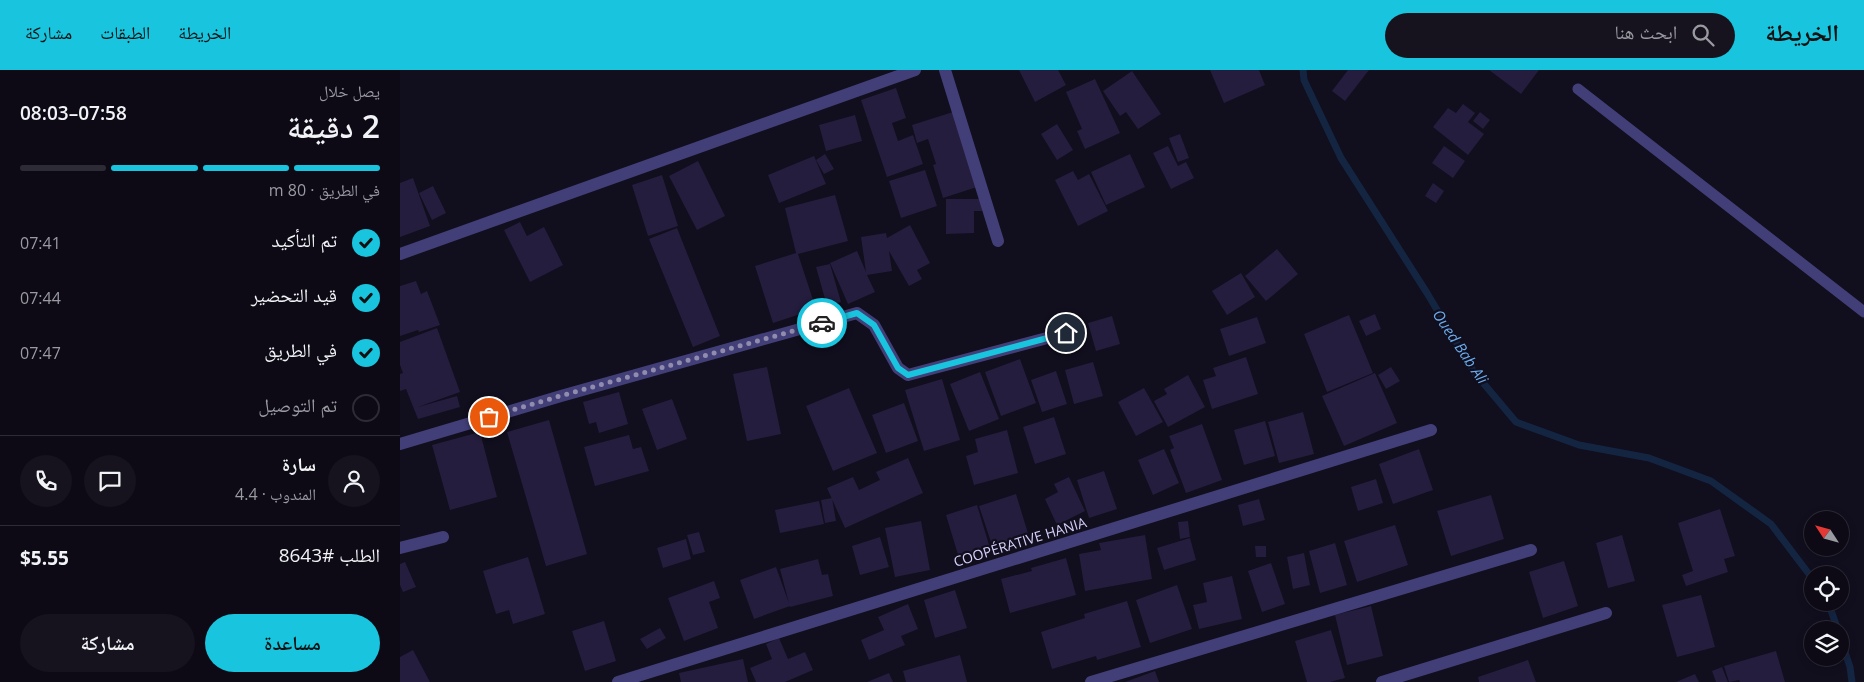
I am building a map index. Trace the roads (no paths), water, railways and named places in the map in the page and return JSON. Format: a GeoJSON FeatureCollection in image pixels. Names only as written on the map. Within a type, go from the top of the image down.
{"type":"FeatureCollection","features":[{"type":"Feature","properties":{"kind":"street"},"geometry":{"type":"LineString","coordinates":[[400,254],[915,70]]}},
{"type":"Feature","properties":{"kind":"street"},"geometry":{"type":"LineString","coordinates":[[946,70],[998,241]]}},
{"type":"Feature","properties":{"kind":"street"},"geometry":{"type":"LineString","coordinates":[[400,444],[560,396],[857,313],[874,325],[898,368],[908,375],[1066,333]]}},
{"type":"Feature","properties":{"kind":"street","name":"COOPÉRATIVE HANIA"},"geometry":{"type":"LineString","coordinates":[[618,682],[1431,430]]}},
{"type":"Feature","properties":{"kind":"street"},"geometry":{"type":"LineString","coordinates":[[400,548],[444,536]]}},
{"type":"Feature","properties":{"kind":"street"},"geometry":{"type":"LineString","coordinates":[[1091,682],[1531,550]]}},
{"type":"Feature","properties":{"kind":"street"},"geometry":{"type":"LineString","coordinates":[[1382,682],[1606,612]]}},
{"type":"Feature","properties":{"kind":"lane"},"geometry":{"type":"LineString","coordinates":[[1578,90],[1864,312]]}},
{"type":"Feature","properties":{"kind":"waterway","name":"Oued Bab Ali"},"geometry":{"type":"LineString","coordinates":[[1303,70],[1304,80],[1341,158],[1427,293],[1474,372],[1516,422],[1579,445],[1649,458],[1711,481],[1771,524],[1804,567]]}},
{"type":"Feature","properties":{"kind":"waterway","name":"Oued Bab Ali"},"geometry":{"type":"LineString","coordinates":[[1831,611],[1835,621]]}},
{"type":"Feature","properties":{"kind":"waterway","name":"Oued Bab Ali"},"geometry":{"type":"LineString","coordinates":[[1849,664],[1852,682]]}}]}
